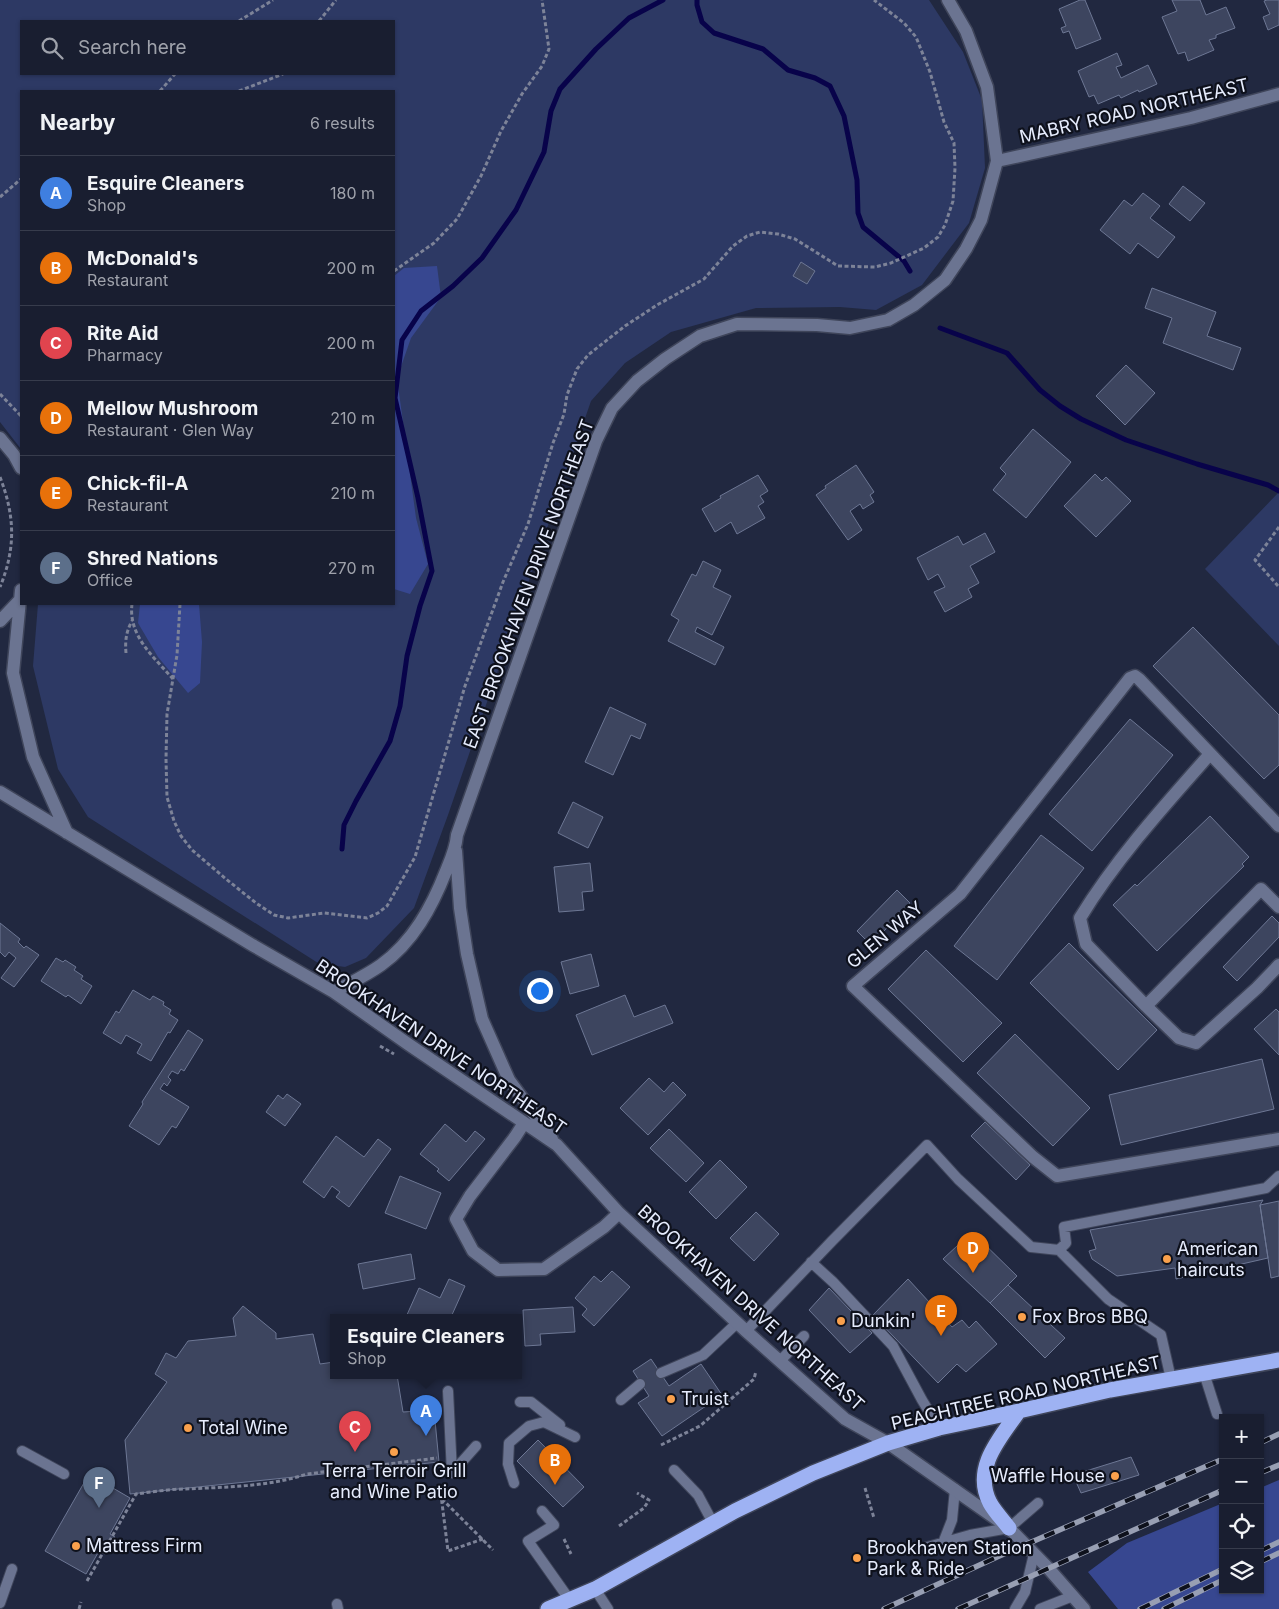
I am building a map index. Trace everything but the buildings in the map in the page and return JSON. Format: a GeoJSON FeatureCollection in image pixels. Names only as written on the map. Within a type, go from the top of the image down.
{"type":"FeatureCollection","features":[{"type":"Feature","properties":{"kind":"highway","name":"PEACHTREE ROAD NORTHEAST"},"geometry":{"type":"LineString","coordinates":[[548,1609],[595,1589],[735,1511],[813,1473],[888,1443],[939,1428],[1110,1390],[1279,1360]]}},
{"type":"Feature","properties":{"kind":"highway"},"geometry":{"type":"LineString","coordinates":[[1009,1528],[990,1503],[986,1487],[985,1470],[989,1455],[1019,1411]]}},
{"type":"Feature","properties":{"kind":"street","name":"EAST BROOKHAVEN DRIVE NORTHEAST"},"geometry":{"type":"LineString","coordinates":[[557,1145],[509,1080],[482,1019],[460,908],[457,835],[596,441],[612,408],[637,381],[665,359],[700,336],[737,324],[816,325],[850,328],[888,320],[914,305],[945,280],[966,249],[981,220],[997,161],[987,87],[966,31],[948,0]]}},
{"type":"Feature","properties":{"kind":"street","name":"MABRY ROAD NORTHEAST"},"geometry":{"type":"LineString","coordinates":[[997,161],[1191,118],[1279,94]]}},
{"type":"Feature","properties":{"kind":"street"},"geometry":{"type":"LineString","coordinates":[[0,438],[14,455],[20,466]]}},
{"type":"Feature","properties":{"kind":"street"},"geometry":{"type":"LineString","coordinates":[[0,621],[20,595]]}},
{"type":"Feature","properties":{"kind":"street"},"geometry":{"type":"LineString","coordinates":[[20,595],[13,673],[33,757],[67,833]]}},
{"type":"Feature","properties":{"kind":"street","name":"GLEN WAY"},"geometry":{"type":"LineString","coordinates":[[1279,826],[1135,676],[1130,678],[960,894],[853,986],[1033,1158],[1056,1176],[1279,1139]]}},
{"type":"Feature","properties":{"kind":"street"},"geometry":{"type":"LineString","coordinates":[[1210,754],[1165,805],[1100,885],[1080,918],[1086,944],[1179,1038],[1196,1043],[1257,988],[1279,965]]}},
{"type":"Feature","properties":{"kind":"street","name":"BROOKHAVEN DRIVE NORTHEAST"},"geometry":{"type":"LineString","coordinates":[[0,792],[254,946],[334,992],[557,1145],[619,1212],[741,1327],[844,1419],[888,1443],[1009,1528],[1084,1609]]}},
{"type":"Feature","properties":{"kind":"street","name":"EAST BROOKHAVEN DRIVE NORTHEAST"},"geometry":{"type":"LineString","coordinates":[[334,992],[382,964],[410,938],[424,918],[436,895],[456,846]]}},
{"type":"Feature","properties":{"kind":"street"},"geometry":{"type":"LineString","coordinates":[[1146,1006],[1260,889],[1279,908]]}},
{"type":"Feature","properties":{"kind":"street"},"geometry":{"type":"LineString","coordinates":[[524,1123],[470,1196],[456,1219],[473,1251],[498,1270],[544,1268],[604,1227],[619,1212]]}},
{"type":"Feature","properties":{"kind":"lane"},"geometry":{"type":"LineString","coordinates":[[661,1373],[703,1355],[741,1327],[811,1262],[927,1146],[958,1179],[1031,1247],[1059,1250],[1108,1299],[1161,1335],[1172,1379]]}},
{"type":"Feature","properties":{"kind":"lane"},"geometry":{"type":"LineString","coordinates":[[1059,1250],[1066,1243],[1064,1227],[1266,1188],[1279,1176]]}},
{"type":"Feature","properties":{"kind":"lane"},"geometry":{"type":"LineString","coordinates":[[811,1262],[829,1278],[893,1346],[939,1428]]}},
{"type":"Feature","properties":{"kind":"lane"},"geometry":{"type":"LineString","coordinates":[[780,1361],[804,1336]]}},
{"type":"Feature","properties":{"kind":"lane"},"geometry":{"type":"LineString","coordinates":[[1204,1373],[1217,1414]]}},
{"type":"Feature","properties":{"kind":"lane"},"geometry":{"type":"LineString","coordinates":[[621,1400],[640,1384]]}},
{"type":"Feature","properties":{"kind":"lane"},"geometry":{"type":"LineString","coordinates":[[448,1390],[452,1473],[476,1446]]}},
{"type":"Feature","properties":{"kind":"lane"},"geometry":{"type":"LineString","coordinates":[[514,1483],[508,1464],[509,1443],[529,1426],[544,1422],[575,1437],[531,1402],[520,1402]]}},
{"type":"Feature","properties":{"kind":"lane"},"geometry":{"type":"LineString","coordinates":[[22,1450],[64,1474]]}},
{"type":"Feature","properties":{"kind":"lane"},"geometry":{"type":"LineString","coordinates":[[674,1470],[698,1495],[713,1523]]}},
{"type":"Feature","properties":{"kind":"lane"},"geometry":{"type":"LineString","coordinates":[[942,1543],[952,1520],[955,1489]]}},
{"type":"Feature","properties":{"kind":"lane"},"geometry":{"type":"LineString","coordinates":[[924,1548],[970,1535],[1009,1528],[1038,1503]]}},
{"type":"Feature","properties":{"kind":"lane"},"geometry":{"type":"LineString","coordinates":[[542,1511],[554,1525],[528,1541],[569,1599]]}},
{"type":"Feature","properties":{"kind":"lane"},"geometry":{"type":"LineString","coordinates":[[1015,1609],[1025,1592],[1034,1554]]}},
{"type":"Feature","properties":{"kind":"lane"},"geometry":{"type":"LineString","coordinates":[[0,1603],[12,1569]]}},
{"type":"Feature","properties":{"kind":"lane"},"geometry":{"type":"LineString","coordinates":[[595,1589],[608,1609]]}},
{"type":"Feature","properties":{"kind":"lane"},"geometry":{"type":"LineString","coordinates":[[1040,1609],[1073,1596]]}},
{"type":"Feature","properties":{"kind":"path"},"geometry":{"type":"LineString","coordinates":[[240,20],[273,0]]}},
{"type":"Feature","properties":{"kind":"path"},"geometry":{"type":"LineString","coordinates":[[320,20],[336,0]]}},
{"type":"Feature","properties":{"kind":"path"},"geometry":{"type":"LineString","coordinates":[[395,270],[434,243],[457,220],[481,176],[501,131],[522,94],[542,66],[549,50],[542,0]]}},
{"type":"Feature","properties":{"kind":"path"},"geometry":{"type":"LineString","coordinates":[[180,605],[177,655],[167,714],[166,759],[167,797],[174,821],[181,836],[192,850],[274,915],[288,918],[324,913],[366,918],[378,913],[387,906],[415,857],[465,686],[503,582],[528,524],[564,414],[567,395],[577,369],[588,355],[625,326],[657,305],[704,279],[733,246],[746,236],[760,232],[778,234],[795,239],[838,266],[874,266],[891,263],[924,248],[938,237],[945,226],[952,201],[955,168],[954,143],[944,122],[930,72],[916,37],[904,23],[874,0]]}},
{"type":"Feature","properties":{"kind":"path"},"geometry":{"type":"LineString","coordinates":[[161,90],[174,75]]}},
{"type":"Feature","properties":{"kind":"path"},"geometry":{"type":"LineString","coordinates":[[243,90],[280,75]]}},
{"type":"Feature","properties":{"kind":"path"},"geometry":{"type":"LineString","coordinates":[[0,197],[20,180]]}},
{"type":"Feature","properties":{"kind":"path"},"geometry":{"type":"LineString","coordinates":[[0,394],[20,415]]}},
{"type":"Feature","properties":{"kind":"path"},"geometry":{"type":"LineString","coordinates":[[0,477],[12,516],[9,562],[0,587]]}},
{"type":"Feature","properties":{"kind":"path"},"geometry":{"type":"LineString","coordinates":[[1279,527],[1255,560],[1279,587]]}},
{"type":"Feature","properties":{"kind":"path"},"geometry":{"type":"LineString","coordinates":[[132,605],[132,620],[137,636],[173,679]]}},
{"type":"Feature","properties":{"kind":"path"},"geometry":{"type":"LineString","coordinates":[[126,653],[126,632],[132,620]]}},
{"type":"Feature","properties":{"kind":"path"},"geometry":{"type":"LineString","coordinates":[[380,1046],[400,1057]]}},
{"type":"Feature","properties":{"kind":"path"},"geometry":{"type":"LineString","coordinates":[[661,1445],[700,1426],[754,1379],[756,1371]]}},
{"type":"Feature","properties":{"kind":"path"},"geometry":{"type":"LineString","coordinates":[[87,1581],[136,1494],[291,1480],[307,1474],[437,1458]]}},
{"type":"Feature","properties":{"kind":"path"},"geometry":{"type":"LineString","coordinates":[[440,1487],[448,1550],[483,1539]]}},
{"type":"Feature","properties":{"kind":"path"},"geometry":{"type":"LineString","coordinates":[[864,1488],[874,1518]]}},
{"type":"Feature","properties":{"kind":"path"},"geometry":{"type":"LineString","coordinates":[[619,1526],[644,1508],[649,1500],[636,1493]]}},
{"type":"Feature","properties":{"kind":"path"},"geometry":{"type":"LineString","coordinates":[[442,1499],[493,1550]]}},
{"type":"Feature","properties":{"kind":"path"},"geometry":{"type":"LineString","coordinates":[[564,1539],[572,1554]]}},
{"type":"Feature","properties":{"kind":"path"},"geometry":{"type":"LineString","coordinates":[[79,1609],[81,1602]]}},
{"type":"Feature","properties":{"kind":"shaded area"},"geometry":{"type":"Polygon","coordinates":[[[0,0],[929,0],[963,52],[982,100],[985,168],[969,223],[922,285],[876,310],[840,307],[756,308],[671,332],[625,363],[591,401],[414,908],[366,958],[345,967],[318,963],[88,817],[58,769],[33,666],[38,605],[395,605],[395,90],[20,90],[20,448],[0,422],[0,0]]]}},
{"type":"Feature","properties":{"kind":"shaded area"},"geometry":{"type":"Polygon","coordinates":[[[437,266],[441,297],[411,338],[397,378],[416,518],[428,564],[410,594],[395,589],[395,275],[404,268],[437,266]]]}},
{"type":"Feature","properties":{"kind":"shaded area"},"geometry":{"type":"Polygon","coordinates":[[[1279,492],[1279,646],[1205,569],[1279,492]]]}},
{"type":"Feature","properties":{"kind":"shaded area"},"geometry":{"type":"Polygon","coordinates":[[[140,605],[199,605],[202,642],[200,683],[188,693],[158,657],[138,623],[140,605]]]}},
{"type":"Feature","properties":{"kind":"shaded area"},"geometry":{"type":"Polygon","coordinates":[[[1279,1480],[1279,1609],[1118,1609],[1088,1572],[1127,1543],[1219,1505],[1219,1594],[1264,1594],[1264,1486],[1279,1480]]]}},
{"type":"Feature","properties":{"kind":"waterway"},"geometry":{"type":"LineString","coordinates":[[342,849],[344,825],[390,741],[400,706],[407,656],[420,606],[432,571],[418,498],[395,398],[402,340],[421,311],[453,286],[482,258],[516,210],[544,152],[551,111],[560,89],[596,49],[629,18],[663,0]]}},
{"type":"Feature","properties":{"kind":"waterway"},"geometry":{"type":"LineString","coordinates":[[697,0],[702,22],[714,33],[763,49],[788,70],[815,78],[830,86],[844,116],[857,180],[858,213],[863,227],[904,261],[910,271]]}},
{"type":"Feature","properties":{"kind":"waterway"},"geometry":{"type":"LineString","coordinates":[[940,328],[1007,353],[1040,390],[1060,406],[1081,419],[1126,440],[1268,485],[1279,491]]}},
{"type":"Feature","properties":{"kind":"railway"},"geometry":{"type":"LineString","coordinates":[[1264,1441],[1279,1434]]}},
{"type":"Feature","properties":{"kind":"railway"},"geometry":{"type":"LineString","coordinates":[[884,1609],[997,1557],[1219,1461]]}},
{"type":"Feature","properties":{"kind":"railway"},"geometry":{"type":"LineString","coordinates":[[1264,1471],[1279,1465]]}},
{"type":"Feature","properties":{"kind":"railway"},"geometry":{"type":"LineString","coordinates":[[958,1609],[1219,1492]]}},
{"type":"Feature","properties":{"kind":"railway"},"geometry":{"type":"LineString","coordinates":[[1264,1549],[1279,1542]]}},
{"type":"Feature","properties":{"kind":"railway"},"geometry":{"type":"LineString","coordinates":[[1264,1560],[1279,1553]]}},
{"type":"Feature","properties":{"kind":"railway"},"geometry":{"type":"LineString","coordinates":[[1140,1609],[1219,1571]]}},
{"type":"Feature","properties":{"kind":"railway"},"geometry":{"type":"LineString","coordinates":[[1164,1609],[1219,1582]]}},
{"type":"Feature","properties":{"kind":"place","name":"American haircuts"},"geometry":{"type":"Point","coordinates":[1167,1259]}},
{"type":"Feature","properties":{"kind":"place","name":"Mellow Mushroom"},"geometry":{"type":"Point","coordinates":[973,1273]}},
{"type":"Feature","properties":{"kind":"place","name":"Fox Bros BBQ"},"geometry":{"type":"Point","coordinates":[1022,1317]}},
{"type":"Feature","properties":{"kind":"place","name":"Dunkin'"},"geometry":{"type":"Point","coordinates":[841,1321]}},
{"type":"Feature","properties":{"kind":"place","name":"Chick-fil-A"},"geometry":{"type":"Point","coordinates":[941,1336]}},
{"type":"Feature","properties":{"kind":"place","name":"Truist"},"geometry":{"type":"Point","coordinates":[671,1399]}},
{"type":"Feature","properties":{"kind":"place","name":"Total Wine"},"geometry":{"type":"Point","coordinates":[188,1428]}},
{"type":"Feature","properties":{"kind":"place","name":"Esquire Cleaners"},"geometry":{"type":"Point","coordinates":[426,1436]}},
{"type":"Feature","properties":{"kind":"place","name":"Rite Aid"},"geometry":{"type":"Point","coordinates":[355,1452]}},
{"type":"Feature","properties":{"kind":"place","name":"Terra Terroir Grill and Wine Patio"},"geometry":{"type":"Point","coordinates":[394,1452]}},
{"type":"Feature","properties":{"kind":"place","name":"Waffle House"},"geometry":{"type":"Point","coordinates":[1115,1476]}},
{"type":"Feature","properties":{"kind":"place","name":"McDonald's"},"geometry":{"type":"Point","coordinates":[555,1485]}},
{"type":"Feature","properties":{"kind":"place","name":"Shred Nations"},"geometry":{"type":"Point","coordinates":[99,1508]}},
{"type":"Feature","properties":{"kind":"place","name":"Mattress Firm"},"geometry":{"type":"Point","coordinates":[76,1546]}},
{"type":"Feature","properties":{"kind":"place","name":"Brookhaven Station Park & Ride"},"geometry":{"type":"Point","coordinates":[857,1558]}}]}
